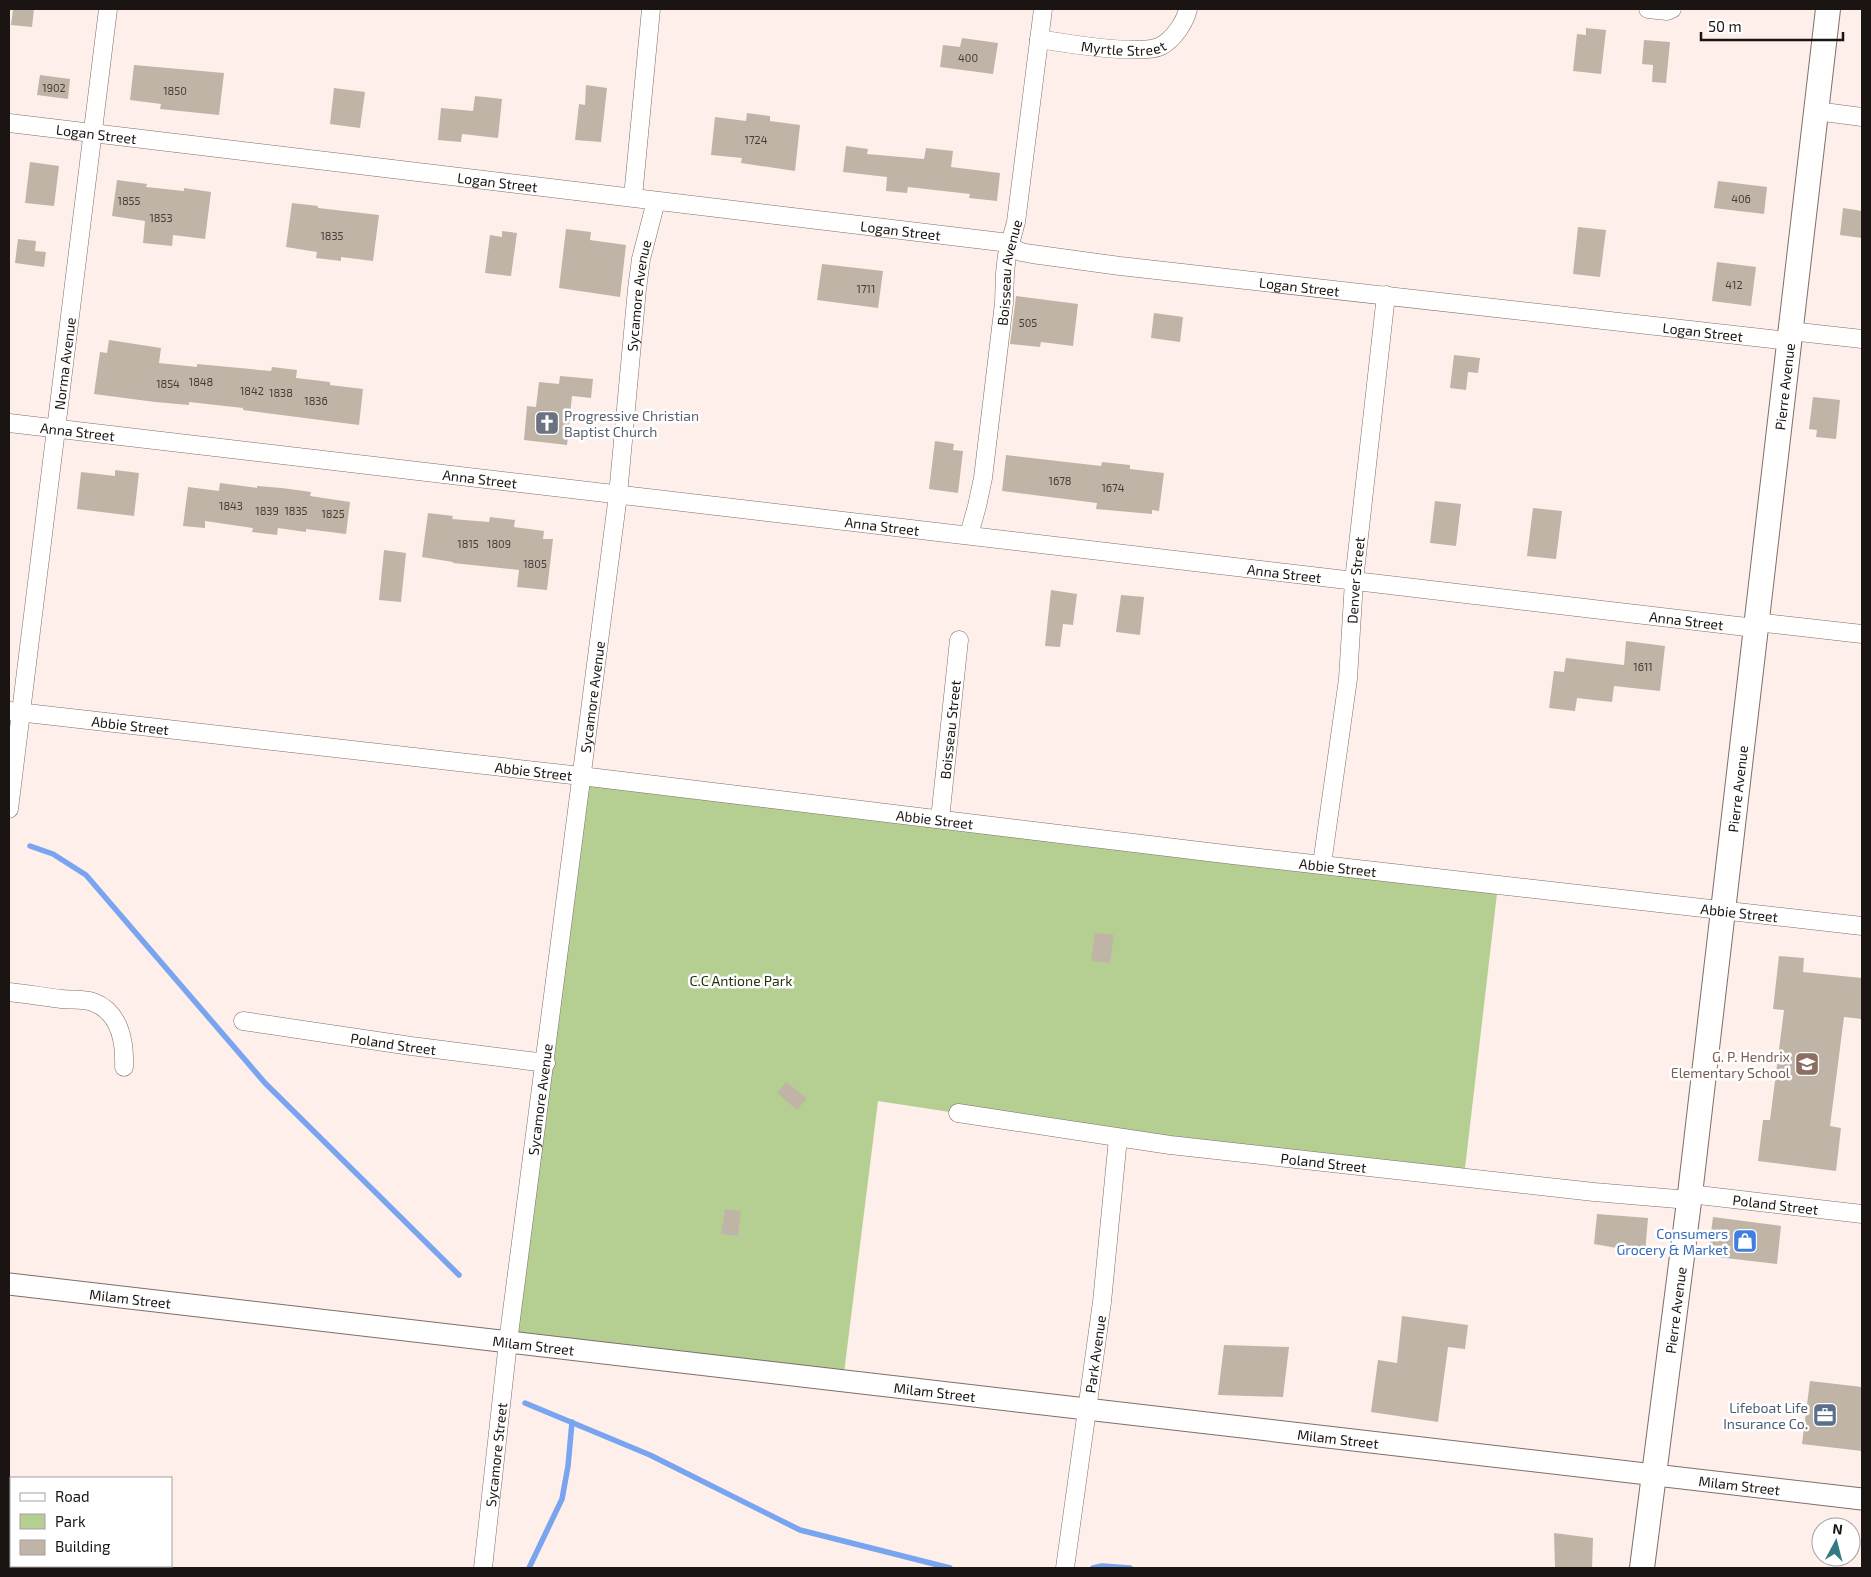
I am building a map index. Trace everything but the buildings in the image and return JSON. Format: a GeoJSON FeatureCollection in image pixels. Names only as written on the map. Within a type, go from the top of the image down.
{"type":"FeatureCollection","features":[{"type":"Feature","properties":{"kind":"main road","name":"Pierre Avenue"},"geometry":{"type":"LineString","coordinates":[[1642,1568],[1689,1197],[1828,9]]}},
{"type":"Feature","properties":{"kind":"street","name":"Norma Avenue"},"geometry":{"type":"LineString","coordinates":[[9,809],[14,711],[56,428],[108,9]]}},
{"type":"Feature","properties":{"kind":"street"},"geometry":{"type":"LineString","coordinates":[[633,198],[651,9]]}},
{"type":"Feature","properties":{"kind":"street","name":"Boisseau Avenue"},"geometry":{"type":"LineString","coordinates":[[969,535],[978,506],[984,468],[1004,303],[1007,255],[1011,247],[1016,222],[1043,9]]}},
{"type":"Feature","properties":{"kind":"street","name":"Myrtle Street"},"geometry":{"type":"LineString","coordinates":[[1039,40],[1115,49],[1160,47],[1173,37],[1188,9]]}},
{"type":"Feature","properties":{"kind":"street"},"geometry":{"type":"LineString","coordinates":[[1648,9],[1667,11],[1672,9]]}},
{"type":"Feature","properties":{"kind":"street"},"geometry":{"type":"LineString","coordinates":[[1816,112],[1862,117]]}},
{"type":"Feature","properties":{"kind":"street","name":"Logan Street"},"geometry":{"type":"LineString","coordinates":[[9,123],[1001,242],[1032,254],[1120,266],[1789,336],[1862,339]]}},
{"type":"Feature","properties":{"kind":"street","name":"Sycamore Avenue"},"geometry":{"type":"LineString","coordinates":[[508,1342],[546,1063],[618,495],[637,289],[645,240],[656,201]]}},
{"type":"Feature","properties":{"kind":"street","name":"Denver Street"},"geometry":{"type":"LineString","coordinates":[[1322,864],[1348,679],[1354,581],[1386,295]]}},
{"type":"Feature","properties":{"kind":"street","name":"Anna Street"},"geometry":{"type":"LineString","coordinates":[[9,423],[1354,581],[1755,625],[1862,634]]}},
{"type":"Feature","properties":{"kind":"street","name":"Boisseau Street"},"geometry":{"type":"LineString","coordinates":[[940,819],[959,640]]}},
{"type":"Feature","properties":{"kind":"street","name":"Abbie Street"},"geometry":{"type":"LineString","coordinates":[[14,711],[1862,926]]}},
{"type":"Feature","properties":{"kind":"street"},"geometry":{"type":"LineString","coordinates":[[9,992],[93,1002],[106,1010],[116,1022],[122,1036],[125,1049],[124,1067]]}},
{"type":"Feature","properties":{"kind":"street","name":"Poland Street"},"geometry":{"type":"LineString","coordinates":[[243,1021],[411,1046],[546,1063]]}},
{"type":"Feature","properties":{"kind":"street","name":"Poland Street"},"geometry":{"type":"LineString","coordinates":[[958,1113],[1118,1138],[1594,1192],[1689,1197],[1862,1214]]}},
{"type":"Feature","properties":{"kind":"street","name":"Park Avenue"},"geometry":{"type":"LineString","coordinates":[[1065,1568],[1102,1302],[1118,1138]]}},
{"type":"Feature","properties":{"kind":"street","name":"Milam Street"},"geometry":{"type":"LineString","coordinates":[[9,1284],[1862,1499]]}},
{"type":"Feature","properties":{"kind":"street","name":"Sycamore Street"},"geometry":{"type":"LineString","coordinates":[[483,1568],[508,1342]]}},
{"type":"Feature","properties":{"kind":"green space","name":"C.C Antione Park"},"geometry":{"type":"Polygon","coordinates":[[[581,776],[1498,885],[1464,1177],[1118,1138],[878,1101],[843,1381],[508,1342],[581,776]]]}},
{"type":"Feature","properties":{"kind":"waterway"},"geometry":{"type":"LineString","coordinates":[[30,846],[53,854],[86,875],[265,1083],[459,1275]]}},
{"type":"Feature","properties":{"kind":"waterway"},"geometry":{"type":"LineString","coordinates":[[525,1403],[650,1455],[800,1530],[950,1568]]}},
{"type":"Feature","properties":{"kind":"waterway"},"geometry":{"type":"LineString","coordinates":[[529,1568],[562,1499],[568,1466],[572,1422]]}},
{"type":"Feature","properties":{"kind":"waterway"},"geometry":{"type":"LineString","coordinates":[[1093,1568],[1102,1566],[1130,1568]]}},
{"type":"Feature","properties":{"kind":"place","name":"Progressive Christian Baptist Church"},"geometry":{"type":"Point","coordinates":[547,423]}},
{"type":"Feature","properties":{"kind":"place","name":"G. P. Hendrix Elementary School"},"geometry":{"type":"Point","coordinates":[1807,1064]}},
{"type":"Feature","properties":{"kind":"place","name":"Consumers Grocery & Market"},"geometry":{"type":"Point","coordinates":[1745,1241]}},
{"type":"Feature","properties":{"kind":"place","name":"Lifeboat Life Insurance Co."},"geometry":{"type":"Point","coordinates":[1825,1415]}}]}
